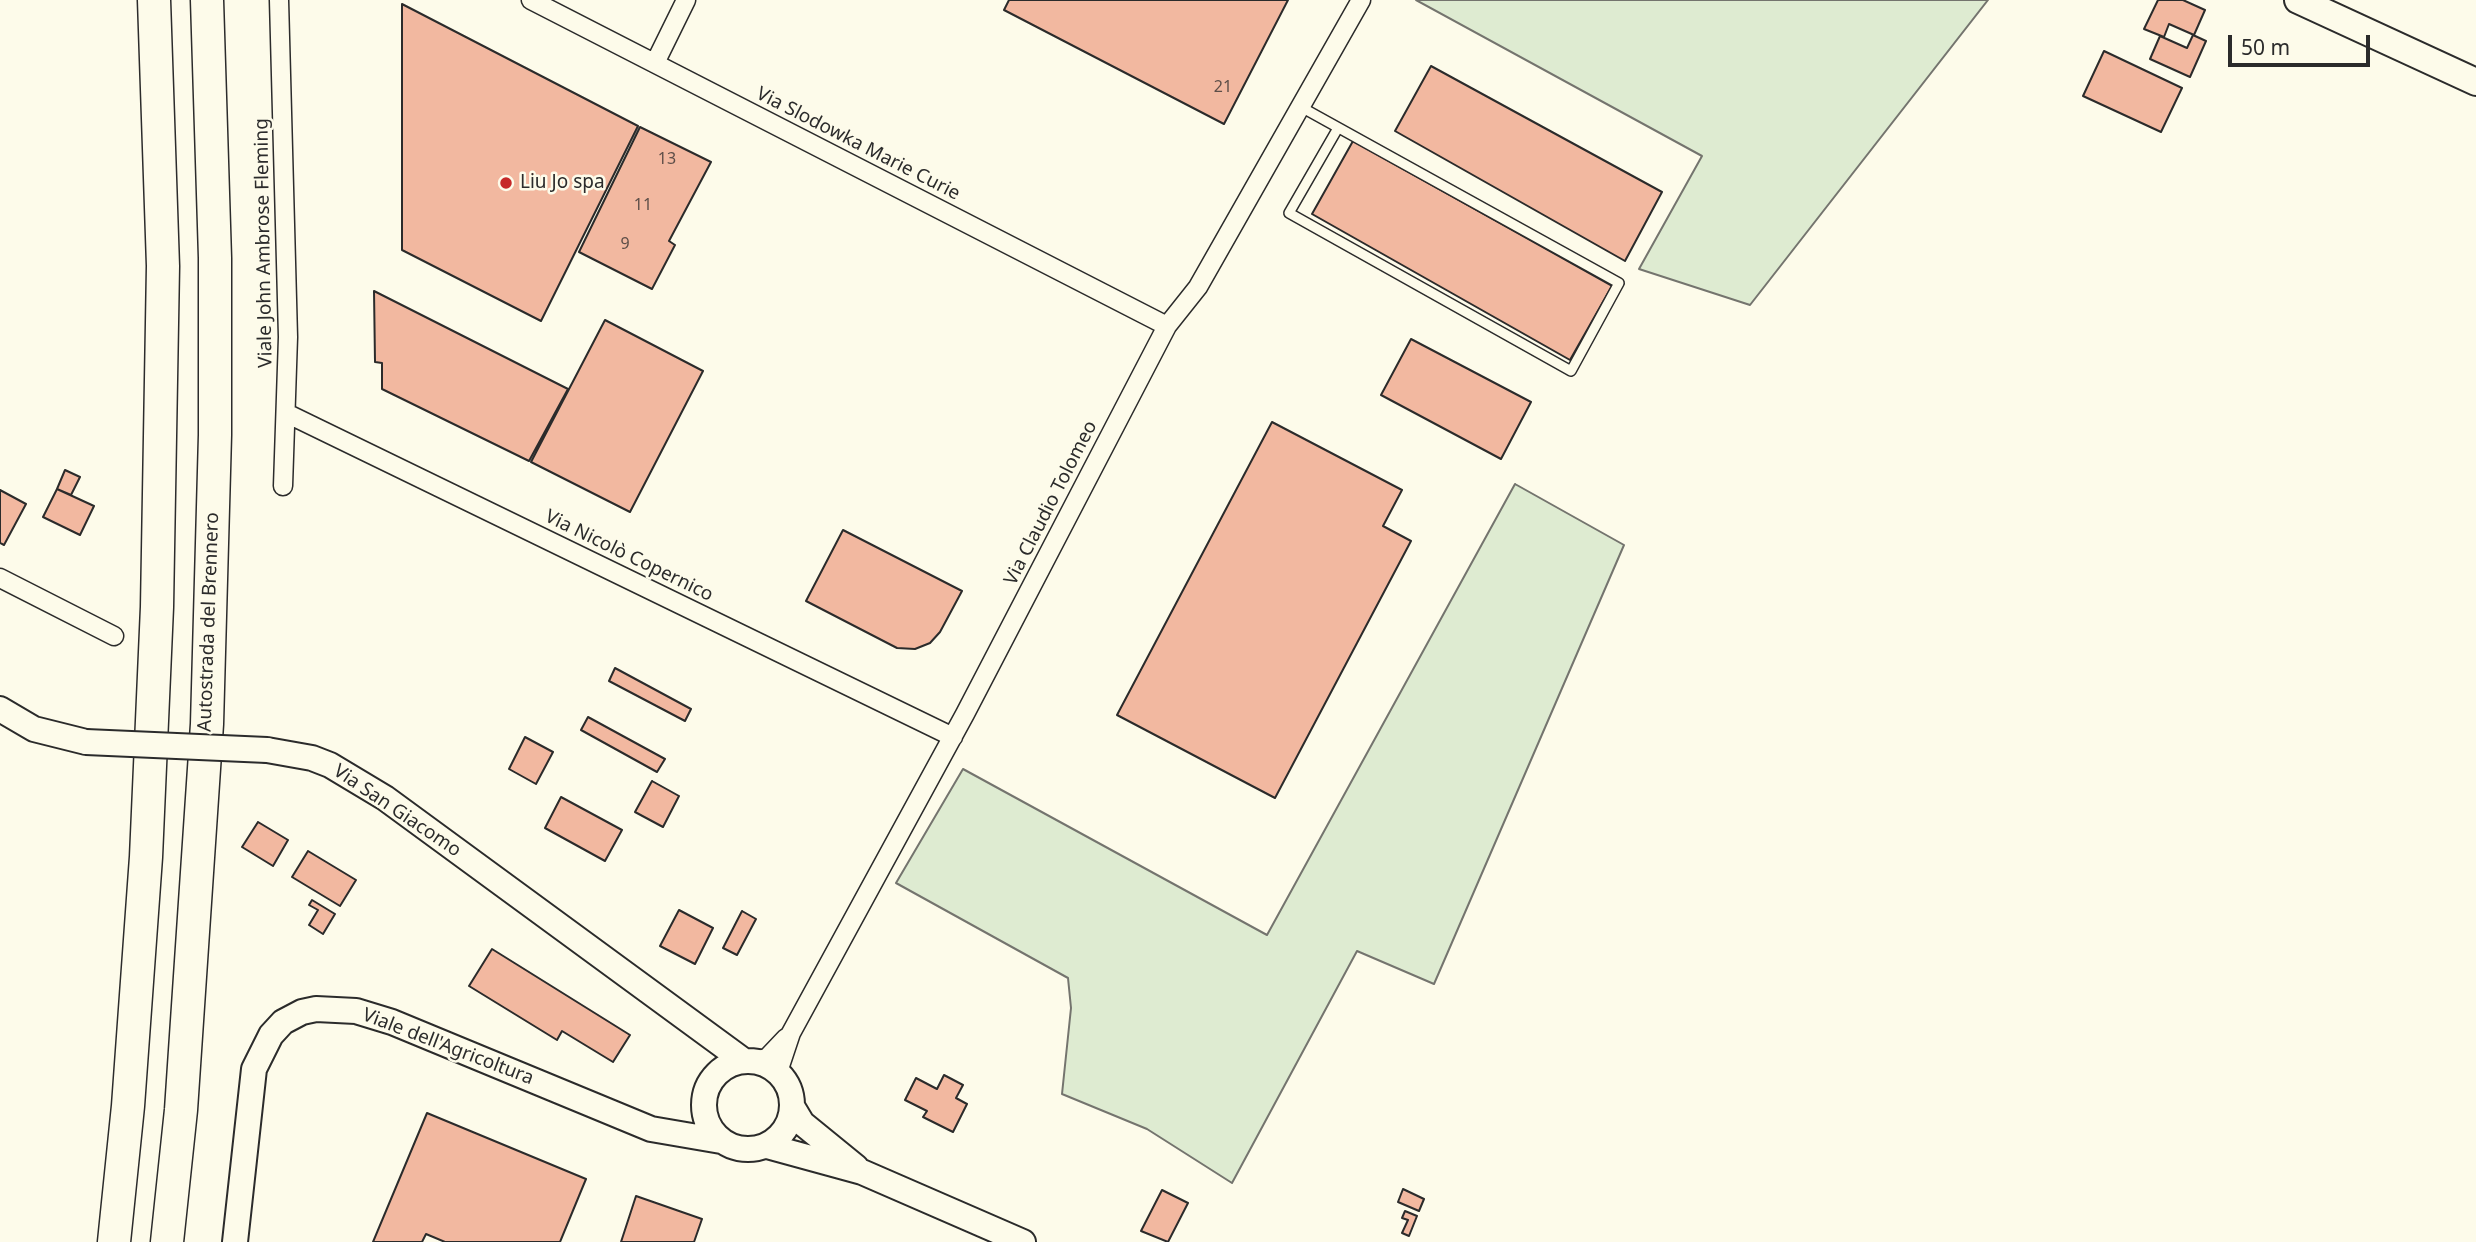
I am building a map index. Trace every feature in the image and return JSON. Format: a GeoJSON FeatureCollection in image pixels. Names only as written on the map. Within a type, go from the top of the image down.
{"type":"FeatureCollection","features":[{"type":"Feature","properties":{"kind":"highway"},"geometry":{"type":"LineString","coordinates":[[114,1242],[128,1106],[146,857],[157,607],[163,266],[154,0]]}},
{"type":"Feature","properties":{"kind":"highway","name":"Autostrada del Brennero"},"geometry":{"type":"LineString","coordinates":[[167,1242],[181,1110],[207,724],[215,435],[214,245],[207,0]]}},
{"type":"Feature","properties":{"kind":"main road"},"geometry":{"type":"LineString","coordinates":[[2298,0],[2476,82]]}},
{"type":"Feature","properties":{"kind":"street","name":"Viale John Ambrose Fleming"},"geometry":{"type":"LineString","coordinates":[[279,0],[287,324],[283,485]]}},
{"type":"Feature","properties":{"kind":"street","name":"Via Slodowka Marie Curie"},"geometry":{"type":"LineString","coordinates":[[531,0],[1167,326]]}},
{"type":"Feature","properties":{"kind":"street"},"geometry":{"type":"LineString","coordinates":[[654,63],[686,0]]}},
{"type":"Feature","properties":{"kind":"street","name":"Via Claudio Tolomeo"},"geometry":{"type":"LineString","coordinates":[[778,1072],[790,1033],[953,737],[1167,326],[1198,287],[1361,0]]}},
{"type":"Feature","properties":{"kind":"street","name":"Via Nicolò Copernico"},"geometry":{"type":"LineString","coordinates":[[286,413],[953,737]]}},
{"type":"Feature","properties":{"kind":"street"},"geometry":{"type":"LineString","coordinates":[[0,578],[114,636]]}},
{"type":"Feature","properties":{"kind":"street","name":"Via San Giacomo"},"geometry":{"type":"LineString","coordinates":[[0,709],[34,729],[86,742],[267,750],[312,758],[348,774],[749,1061]]}},
{"type":"Feature","properties":{"kind":"street","name":"Viale dell'Agricoltura"},"geometry":{"type":"LineString","coordinates":[[235,1242],[254,1069],[271,1035],[283,1022],[302,1012],[332,1008],[392,1022],[651,1129],[721,1141]]}},
{"type":"Feature","properties":{"kind":"street"},"geometry":{"type":"LineString","coordinates":[[704,1031],[714,1065],[709,1087],[707,1121],[721,1141],[748,1150],[767,1146],[862,1172],[1023,1242]]}},
{"type":"Feature","properties":{"kind":"street","name":"Via Claudio Tolomeo"},"geometry":{"type":"LineString","coordinates":[[749,1061],[767,1058],[790,1033]]}},
{"type":"Feature","properties":{"kind":"street"},"geometry":{"type":"LineString","coordinates":[[709,1087],[727,1066],[749,1061],[778,1072],[790,1089],[793,1108],[802,1123],[862,1172]]}},
{"type":"Feature","properties":{"kind":"street","name":"Viale dell'Agricoltura"},"geometry":{"type":"LineString","coordinates":[[629,1120],[657,1121],[685,1115],[709,1087]]}},
{"type":"Feature","properties":{"kind":"street"},"geometry":{"type":"LineString","coordinates":[[767,1146],[785,1130],[793,1108]]}},
{"type":"Feature","properties":{"kind":"lane"},"geometry":{"type":"LineString","coordinates":[[1301,107],[1619,283],[1571,371],[1289,213],[1338,128]]}},
{"type":"Feature","properties":{"kind":"green space"},"geometry":{"type":"Polygon","coordinates":[[[1416,0],[1988,0],[1750,305],[1639,269],[1702,156],[1416,0]]]}},
{"type":"Feature","properties":{"kind":"green space"},"geometry":{"type":"Polygon","coordinates":[[[1515,484],[1624,545],[1434,984],[1357,951],[1232,1183],[1147,1129],[1062,1094],[1071,1008],[1068,978],[896,883],[963,769],[1267,935],[1515,484]]]}},
{"type":"Feature","properties":{"kind":"building"},"geometry":{"type":"Polygon","coordinates":[[[1009,0],[1288,0],[1224,124],[1004,10],[1009,0]]]}},
{"type":"Feature","properties":{"kind":"building"},"geometry":{"type":"Polygon","coordinates":[[[2158,0],[2183,0],[2205,10],[2194,35],[2169,24],[2164,37],[2144,29],[2158,0]]]}},
{"type":"Feature","properties":{"kind":"building","name":"Liu Jo spa"},"geometry":{"type":"Polygon","coordinates":[[[402,4],[638,126],[541,321],[402,250],[402,4]]]}},
{"type":"Feature","properties":{"kind":"building"},"geometry":{"type":"Polygon","coordinates":[[[2193,35],[2206,41],[2190,77],[2150,59],[2160,36],[2187,48],[2193,35]]]}},
{"type":"Feature","properties":{"kind":"building"},"geometry":{"type":"Polygon","coordinates":[[[2104,51],[2182,88],[2161,132],[2083,96],[2104,51]]]}},
{"type":"Feature","properties":{"kind":"building"},"geometry":{"type":"Polygon","coordinates":[[[1431,66],[1662,192],[1625,261],[1395,131],[1431,66]]]}},
{"type":"Feature","properties":{"kind":"building"},"geometry":{"type":"Polygon","coordinates":[[[640,127],[711,162],[669,241],[675,245],[652,289],[579,252],[640,127]]]}},
{"type":"Feature","properties":{"kind":"building"},"geometry":{"type":"Polygon","coordinates":[[[1353,141],[1612,286],[1570,360],[1312,214],[1353,141]]]}},
{"type":"Feature","properties":{"kind":"building"},"geometry":{"type":"Polygon","coordinates":[[[374,291],[568,389],[529,461],[382,389],[382,363],[375,362],[374,291]]]}},
{"type":"Feature","properties":{"kind":"building"},"geometry":{"type":"Polygon","coordinates":[[[605,320],[703,371],[630,512],[531,462],[605,320]]]}},
{"type":"Feature","properties":{"kind":"building"},"geometry":{"type":"Polygon","coordinates":[[[1411,339],[1531,402],[1501,459],[1381,395],[1411,339]]]}},
{"type":"Feature","properties":{"kind":"building"},"geometry":{"type":"Polygon","coordinates":[[[1272,422],[1402,490],[1383,526],[1411,541],[1275,798],[1117,715],[1272,422]]]}},
{"type":"Feature","properties":{"kind":"building"},"geometry":{"type":"Polygon","coordinates":[[[65,470],[80,477],[71,495],[57,489],[65,470]]]}},
{"type":"Feature","properties":{"kind":"building"},"geometry":{"type":"Polygon","coordinates":[[[57,489],[94,506],[80,535],[43,517],[57,489]]]}},
{"type":"Feature","properties":{"kind":"building"},"geometry":{"type":"Polygon","coordinates":[[[0,490],[26,504],[4,545],[0,543],[0,490]]]}},
{"type":"Feature","properties":{"kind":"building"},"geometry":{"type":"Polygon","coordinates":[[[843,530],[962,591],[940,632],[930,643],[915,649],[897,648],[806,601],[843,530]]]}},
{"type":"Feature","properties":{"kind":"building"},"geometry":{"type":"Polygon","coordinates":[[[615,668],[691,709],[685,721],[609,681],[615,668]]]}},
{"type":"Feature","properties":{"kind":"building"},"geometry":{"type":"Polygon","coordinates":[[[588,717],[665,759],[657,772],[581,730],[588,717]]]}},
{"type":"Feature","properties":{"kind":"building"},"geometry":{"type":"Polygon","coordinates":[[[525,737],[553,752],[536,784],[509,769],[525,737]]]}},
{"type":"Feature","properties":{"kind":"building"},"geometry":{"type":"Polygon","coordinates":[[[652,781],[679,796],[663,827],[635,812],[652,781]]]}},
{"type":"Feature","properties":{"kind":"building"},"geometry":{"type":"Polygon","coordinates":[[[561,797],[622,830],[605,861],[545,828],[561,797]]]}},
{"type":"Feature","properties":{"kind":"building"},"geometry":{"type":"Polygon","coordinates":[[[258,822],[288,840],[273,866],[242,847],[258,822]]]}},
{"type":"Feature","properties":{"kind":"building"},"geometry":{"type":"Polygon","coordinates":[[[308,851],[356,880],[340,906],[292,877],[308,851]]]}},
{"type":"Feature","properties":{"kind":"building"},"geometry":{"type":"Polygon","coordinates":[[[312,900],[335,914],[323,934],[309,925],[318,910],[309,905],[312,900]]]}},
{"type":"Feature","properties":{"kind":"building"},"geometry":{"type":"Polygon","coordinates":[[[679,910],[713,928],[695,964],[660,946],[679,910]]]}},
{"type":"Feature","properties":{"kind":"building"},"geometry":{"type":"Polygon","coordinates":[[[742,911],[756,919],[737,955],[723,948],[742,911]]]}},
{"type":"Feature","properties":{"kind":"building"},"geometry":{"type":"Polygon","coordinates":[[[492,949],[630,1035],[613,1062],[562,1031],[557,1040],[469,986],[492,949]]]}},
{"type":"Feature","properties":{"kind":"building"},"geometry":{"type":"Polygon","coordinates":[[[944,1075],[963,1085],[956,1098],[967,1104],[953,1132],[923,1117],[927,1111],[905,1100],[916,1078],[937,1089],[944,1075]]]}},
{"type":"Feature","properties":{"kind":"building"},"geometry":{"type":"Polygon","coordinates":[[[427,1113],[586,1179],[560,1242],[445,1242],[426,1234],[422,1242],[373,1242],[427,1113]]]}},
{"type":"Feature","properties":{"kind":"building"},"geometry":{"type":"Polygon","coordinates":[[[1403,1189],[1424,1199],[1419,1211],[1398,1202],[1403,1189]]]}},
{"type":"Feature","properties":{"kind":"building"},"geometry":{"type":"Polygon","coordinates":[[[1162,1190],[1188,1203],[1168,1242],[1141,1231],[1162,1190]]]}},
{"type":"Feature","properties":{"kind":"building"},"geometry":{"type":"Polygon","coordinates":[[[636,1196],[702,1219],[694,1242],[621,1242],[636,1196]]]}},
{"type":"Feature","properties":{"kind":"building"},"geometry":{"type":"Polygon","coordinates":[[[1405,1211],[1417,1216],[1409,1236],[1402,1233],[1408,1220],[1402,1218],[1405,1211]]]}},
{"type":"Feature","properties":{"kind":"place","name":"Liu Jo spa"},"geometry":{"type":"Point","coordinates":[506,183]}}]}
